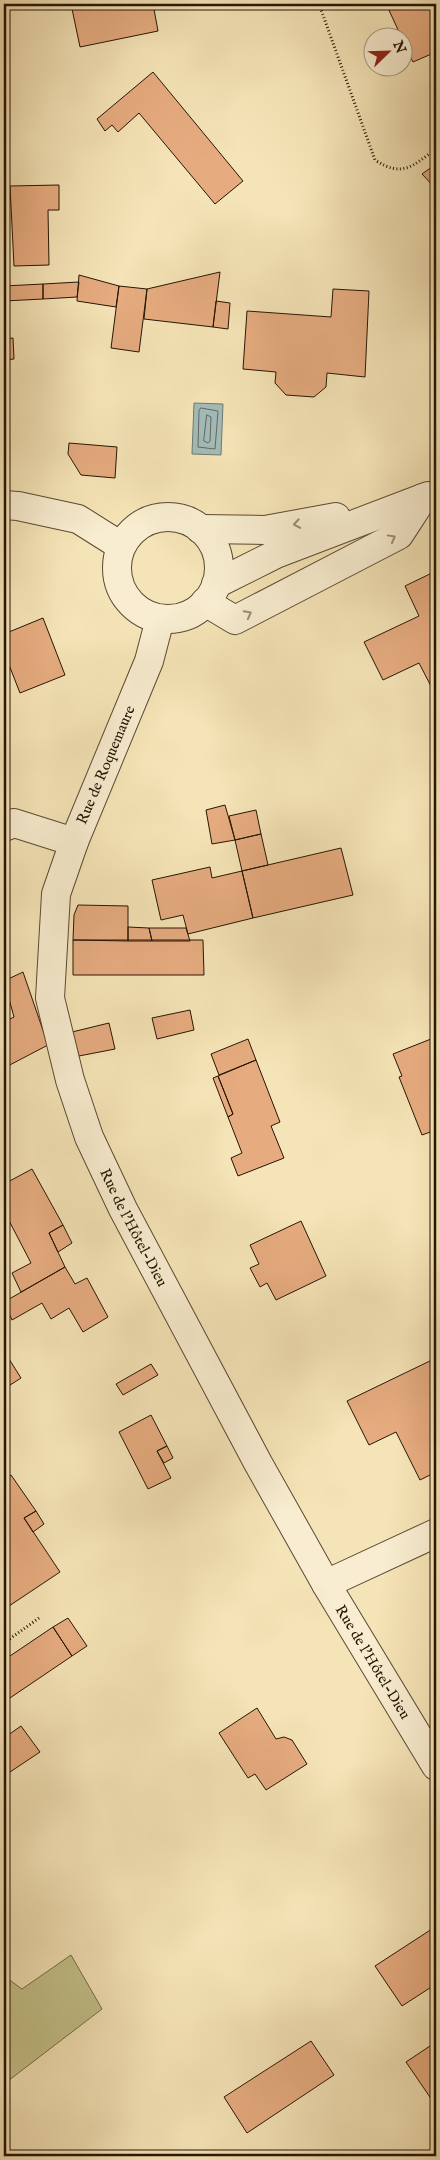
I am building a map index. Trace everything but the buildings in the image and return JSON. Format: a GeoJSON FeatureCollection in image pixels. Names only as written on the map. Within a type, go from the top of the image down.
{"type":"FeatureCollection","features":[{"type":"Feature","properties":{"kind":"street"},"geometry":{"type":"LineString","coordinates":[[211,593],[219,569],[216,554],[210,540],[200,529],[187,521],[172,517],[156,518],[142,524],[130,533],[121,546],[117,561],[118,577],[123,592],[132,605],[145,614],[160,619],[177,618],[192,612],[211,593],[276,554],[396,506],[430,495]]}},
{"type":"Feature","properties":{"kind":"street"},"geometry":{"type":"LineString","coordinates":[[211,593],[235,620],[399,535],[430,495]]}},
{"type":"Feature","properties":{"kind":"street"},"geometry":{"type":"LineString","coordinates":[[4,505],[18,506],[78,519],[121,546]]}},
{"type":"Feature","properties":{"kind":"street"},"geometry":{"type":"LineString","coordinates":[[200,529],[265,530],[396,506]]}},
{"type":"Feature","properties":{"kind":"street","name":"Rue de Roquemaure"},"geometry":{"type":"LineString","coordinates":[[4,827],[14,823],[74,842],[149,661],[160,619]]}},
{"type":"Feature","properties":{"kind":"street","name":"Rue de l'Hôtel-Dieu"},"geometry":{"type":"LineString","coordinates":[[74,842],[56,894],[50,998],[72,1088],[90,1137],[123,1209],[253,1454],[326,1584],[436,1766]]}},
{"type":"Feature","properties":{"kind":"street"},"geometry":{"type":"LineString","coordinates":[[326,1584],[436,1533]]}},
{"type":"Feature","properties":{"kind":"path"},"geometry":{"type":"LineString","coordinates":[[319,4],[376,160],[389,168],[407,170],[436,150]]}},
{"type":"Feature","properties":{"kind":"path"},"geometry":{"type":"LineString","coordinates":[[4,1643],[39,1618]]}},
{"type":"Feature","properties":{"kind":"shaded area"},"geometry":{"type":"Polygon","coordinates":[[[71,1955],[102,2009],[4,2084],[4,1976],[22,1989],[71,1955]]]}},
{"type":"Feature","properties":{"kind":"water"},"geometry":{"type":"Polygon","coordinates":[[[194,403],[223,404],[221,455],[192,454],[194,403]]]}}]}
